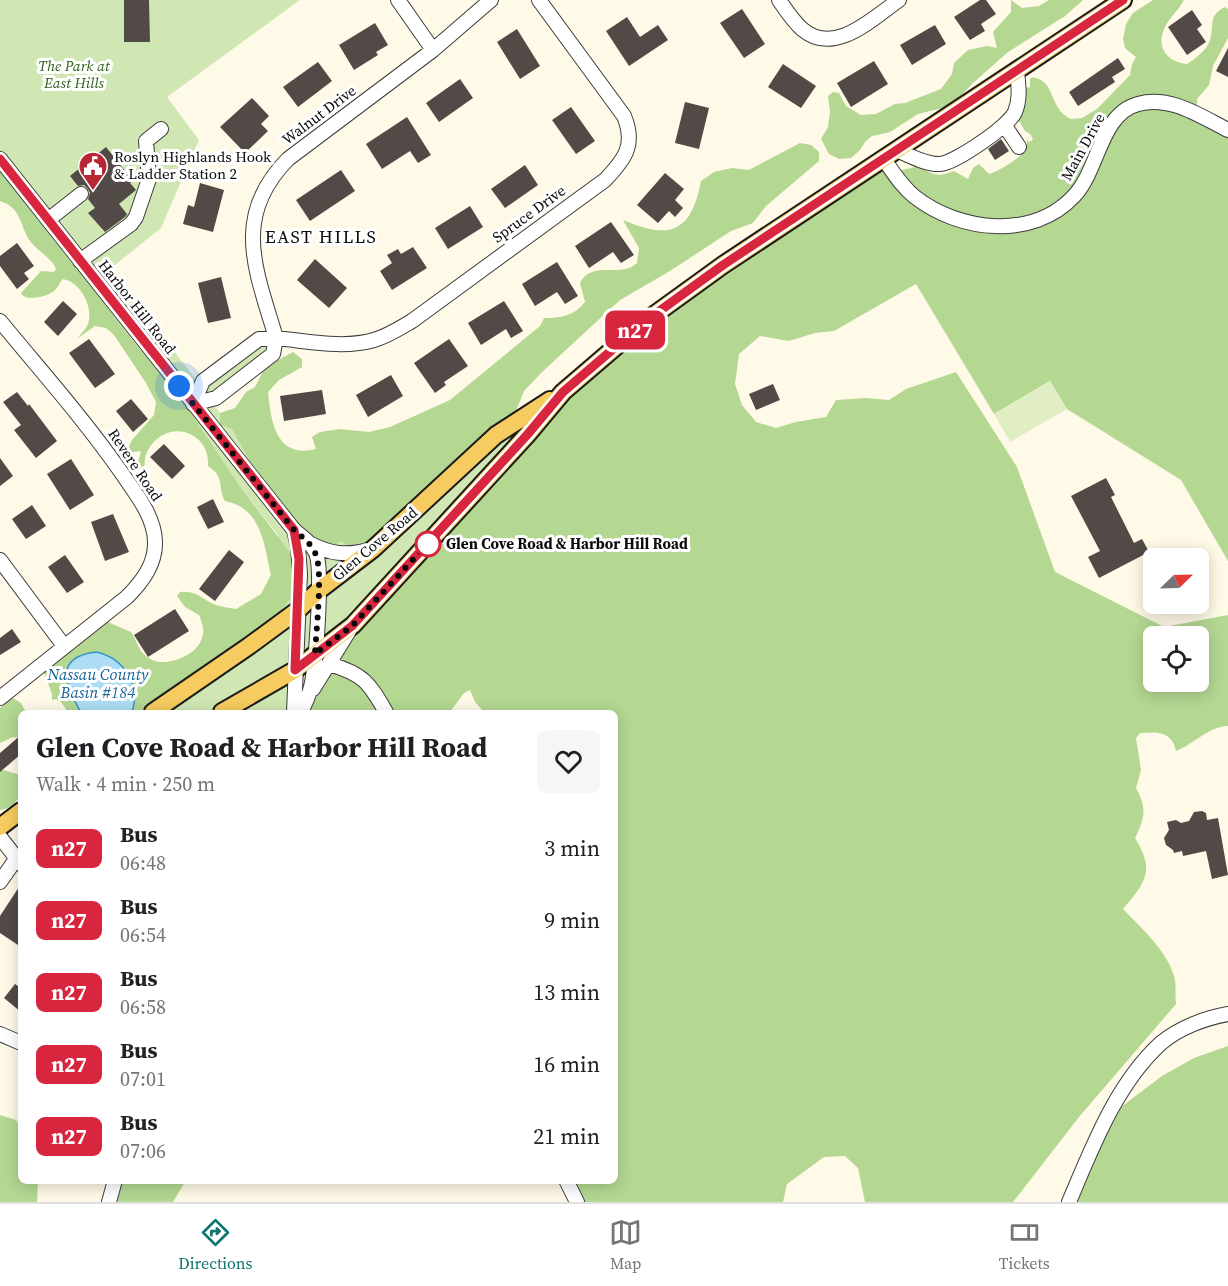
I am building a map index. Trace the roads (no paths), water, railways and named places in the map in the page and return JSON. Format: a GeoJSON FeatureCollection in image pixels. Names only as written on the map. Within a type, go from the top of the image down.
{"type":"FeatureCollection","features":[{"type":"Feature","properties":{"kind":"main road","name":"Glen Cove Road"},"geometry":{"type":"LineString","coordinates":[[232,710],[295,670],[322,659],[527,435],[563,392],[609,351],[680,294],[1123,0]]}},
{"type":"Feature","properties":{"kind":"main road","name":"Glen Cove Road"},"geometry":{"type":"LineString","coordinates":[[156,710],[298,610],[318,591],[374,549],[496,435],[563,392]]}},
{"type":"Feature","properties":{"kind":"main road"},"geometry":{"type":"LineString","coordinates":[[0,828],[18,813]]}},
{"type":"Feature","properties":{"kind":"main road"},"geometry":{"type":"LineString","coordinates":[[0,828],[18,819]]}},
{"type":"Feature","properties":{"kind":"street"},"geometry":{"type":"LineString","coordinates":[[398,0],[433,50]]}},
{"type":"Feature","properties":{"kind":"street","name":"Walnut Drive"},"geometry":{"type":"LineString","coordinates":[[276,338],[258,277],[252,246],[255,214],[263,190],[274,173],[288,159],[433,50],[491,0]]}},
{"type":"Feature","properties":{"kind":"street","name":"Spruce Drive"},"geometry":{"type":"LineString","coordinates":[[276,338],[356,344],[376,340],[393,332],[412,321],[605,180],[621,164],[630,139],[624,116],[538,0]]}},
{"type":"Feature","properties":{"kind":"street"},"geometry":{"type":"LineString","coordinates":[[779,0],[803,30],[824,40],[837,39],[852,32],[900,0]]}},
{"type":"Feature","properties":{"kind":"street"},"geometry":{"type":"LineString","coordinates":[[890,154],[943,164],[958,157],[1005,126],[1015,112],[1018,101],[1017,70]]}},
{"type":"Feature","properties":{"kind":"street","name":"Main Drive"},"geometry":{"type":"LineString","coordinates":[[890,154],[906,189],[915,197],[938,211],[975,224],[1003,227],[1023,225],[1044,218],[1074,196],[1089,176],[1102,142],[1114,120],[1125,109],[1138,104],[1155,102],[1178,105],[1228,130]]}},
{"type":"Feature","properties":{"kind":"street"},"geometry":{"type":"LineString","coordinates":[[1005,126],[1019,147]]}},
{"type":"Feature","properties":{"kind":"street"},"geometry":{"type":"LineString","coordinates":[[80,261],[131,224],[136,217],[149,179],[146,141],[161,129]]}},
{"type":"Feature","properties":{"kind":"street","name":"Harbor Hill Road"},"geometry":{"type":"LineString","coordinates":[[0,159],[294,530],[309,543]]}},
{"type":"Feature","properties":{"kind":"street"},"geometry":{"type":"LineString","coordinates":[[48,220],[81,194]]}},
{"type":"Feature","properties":{"kind":"street","name":"Revere Road"},"geometry":{"type":"LineString","coordinates":[[0,321],[93,432],[145,507],[154,530],[155,552],[150,567],[140,584],[127,597],[0,698]]}},
{"type":"Feature","properties":{"kind":"street"},"geometry":{"type":"LineString","coordinates":[[276,338],[273,354],[216,398],[193,404],[204,381],[259,339],[276,338]]}},
{"type":"Feature","properties":{"kind":"street","name":"Harbor Hill Road"},"geometry":{"type":"LineString","coordinates":[[294,530],[299,559],[295,670],[300,710]]}},
{"type":"Feature","properties":{"kind":"street"},"geometry":{"type":"LineString","coordinates":[[309,543],[332,553],[344,555],[374,549]]}},
{"type":"Feature","properties":{"kind":"street"},"geometry":{"type":"LineString","coordinates":[[300,710],[322,659],[317,557],[309,543]]}},
{"type":"Feature","properties":{"kind":"street"},"geometry":{"type":"LineString","coordinates":[[0,560],[64,646]]}},
{"type":"Feature","properties":{"kind":"street"},"geometry":{"type":"LineString","coordinates":[[322,659],[365,680],[385,710]]}},
{"type":"Feature","properties":{"kind":"street"},"geometry":{"type":"LineString","coordinates":[[0,837],[18,862],[0,882]]}},
{"type":"Feature","properties":{"kind":"street"},"geometry":{"type":"LineString","coordinates":[[1069,1202],[1110,1110],[1145,1060],[1162,1043],[1179,1031],[1228,1014]]}},
{"type":"Feature","properties":{"kind":"street"},"geometry":{"type":"LineString","coordinates":[[0,1034],[18,1042]]}},
{"type":"Feature","properties":{"kind":"street"},"geometry":{"type":"LineString","coordinates":[[109,1202],[114,1184]]}},
{"type":"Feature","properties":{"kind":"street"},"geometry":{"type":"LineString","coordinates":[[568,1184],[577,1202]]}},
{"type":"Feature","properties":{"kind":"water","name":"Nassau County Basin #184"},"geometry":{"type":"Polygon","coordinates":[[[96,652],[106,655],[122,667],[132,683],[134,692],[132,710],[80,710],[70,691],[67,673],[74,659],[96,652]]]}},
{"type":"Feature","properties":{"kind":"place","name":"Roslyn Highlands Hook & Ladder Station 2"},"geometry":{"type":"Point","coordinates":[93,192]}},
{"type":"Feature","properties":{"kind":"place","name":"Glen Cove Road & Harbor Hill Road"},"geometry":{"type":"Point","coordinates":[428,544]}},
{"type":"Feature","properties":{"kind":"district","name":"EAST HILLS"},"geometry":{"type":"Point","coordinates":[321,237]}},
{"type":"Feature","properties":{"kind":"park label","name":"The Park at East Hills"},"geometry":{"type":"Point","coordinates":[74,74]}}]}
